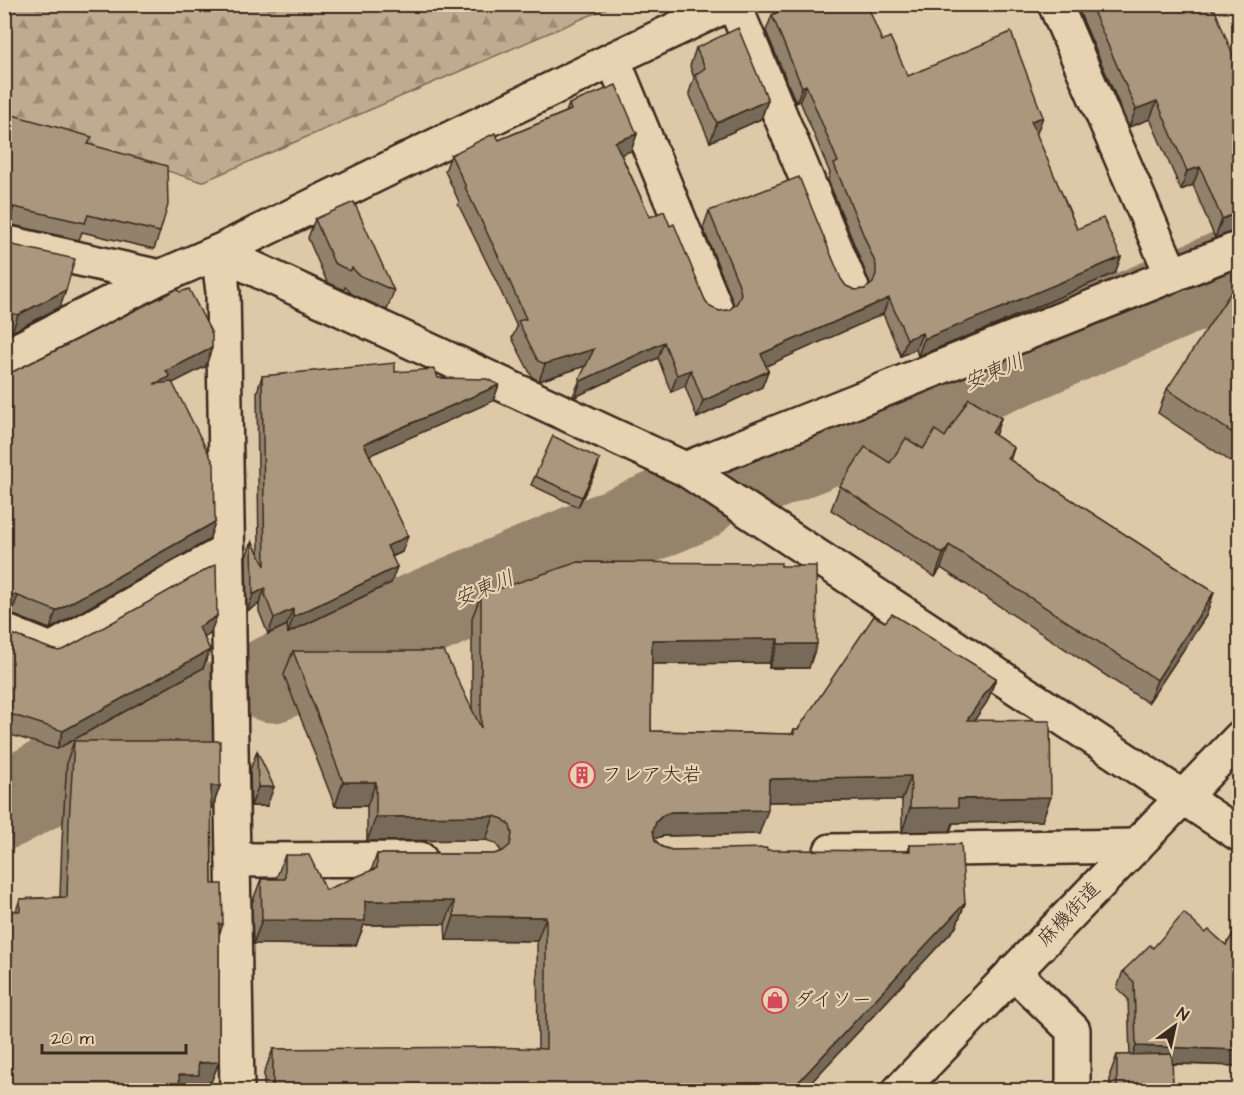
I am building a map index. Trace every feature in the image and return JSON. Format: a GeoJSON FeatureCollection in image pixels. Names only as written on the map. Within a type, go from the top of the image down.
{"type":"FeatureCollection","features":[{"type":"Feature","properties":{"kind":"street"},"geometry":{"type":"LineString","coordinates":[[4,357],[160,277],[218,252],[729,4]]}},
{"type":"Feature","properties":{"kind":"street"},"geometry":{"type":"LineString","coordinates":[[734,4],[852,288]]}},
{"type":"Feature","properties":{"kind":"street"},"geometry":{"type":"LineString","coordinates":[[1055,4],[1172,275]]}},
{"type":"Feature","properties":{"kind":"street"},"geometry":{"type":"LineString","coordinates":[[613,59],[716,309]]}},
{"type":"Feature","properties":{"kind":"street"},"geometry":{"type":"LineString","coordinates":[[4,242],[160,277]]}},
{"type":"Feature","properties":{"kind":"street"},"geometry":{"type":"LineString","coordinates":[[685,469],[1239,248]]}},
{"type":"Feature","properties":{"kind":"street"},"geometry":{"type":"LineString","coordinates":[[218,252],[685,469],[1239,835]]}},
{"type":"Feature","properties":{"kind":"street"},"geometry":{"type":"LineString","coordinates":[[218,252],[223,292],[237,1090]]}},
{"type":"Feature","properties":{"kind":"street"},"geometry":{"type":"LineString","coordinates":[[4,632],[51,650],[227,551]]}},
{"type":"Feature","properties":{"kind":"street","name":"麻機街道"},"geometry":{"type":"LineString","coordinates":[[900,1090],[1239,738]]}},
{"type":"Feature","properties":{"kind":"street"},"geometry":{"type":"LineString","coordinates":[[805,852],[1136,846]]}},
{"type":"Feature","properties":{"kind":"street"},"geometry":{"type":"LineString","coordinates":[[233,860],[448,859]]}},
{"type":"Feature","properties":{"kind":"street"},"geometry":{"type":"LineString","coordinates":[[1013,972],[1073,1030],[1073,1090]]}},
{"type":"Feature","properties":{"kind":"green space"},"geometry":{"type":"Polygon","coordinates":[[[5,5],[614,5],[202,182],[5,119],[5,5]]]}},
{"type":"Feature","properties":{"kind":"building"},"geometry":{"type":"Polygon","coordinates":[[[785,4],[867,4],[882,41],[890,37],[908,76],[1011,32],[1043,117],[1031,121],[1077,229],[1103,218],[1121,257],[924,339],[922,333],[907,339],[889,298],[761,354],[768,371],[703,401],[691,370],[677,375],[664,342],[581,381],[579,380],[594,349],[545,364],[538,361],[518,321],[526,319],[451,155],[495,133],[499,140],[571,110],[569,104],[616,85],[637,134],[615,142],[650,217],[664,211],[670,226],[674,224],[705,300],[710,307],[719,311],[729,310],[737,303],[741,294],[709,211],[799,177],[841,279],[846,286],[855,290],[865,289],[873,283],[876,265],[834,164],[838,162],[806,85],[802,87],[772,15],[778,12],[777,8],[785,4]]]}},
{"type":"Feature","properties":{"kind":"building"},"geometry":{"type":"Polygon","coordinates":[[[1090,4],[1211,4],[1239,71],[1239,212],[1222,219],[1200,167],[1187,171],[1157,101],[1136,109],[1090,4]]]}},
{"type":"Feature","properties":{"kind":"building"},"geometry":{"type":"Polygon","coordinates":[[[738,28],[768,100],[717,123],[695,75],[705,68],[696,48],[738,28]]]}},
{"type":"Feature","properties":{"kind":"building"},"geometry":{"type":"Polygon","coordinates":[[[13,115],[92,137],[88,144],[167,166],[168,205],[160,232],[88,215],[85,223],[14,207],[4,208],[4,124],[7,125],[13,115]]]}},
{"type":"Feature","properties":{"kind":"building"},"geometry":{"type":"Polygon","coordinates":[[[354,202],[394,291],[359,275],[352,268],[350,271],[334,263],[315,219],[354,202]]]}},
{"type":"Feature","properties":{"kind":"building"},"geometry":{"type":"Polygon","coordinates":[[[4,243],[75,259],[66,290],[18,315],[4,311],[4,243]]]}},
{"type":"Feature","properties":{"kind":"building"},"geometry":{"type":"Polygon","coordinates":[[[177,289],[180,292],[189,289],[212,334],[212,348],[166,371],[170,377],[154,384],[172,382],[214,464],[215,522],[56,611],[18,596],[9,594],[4,596],[4,376],[177,289]]]}},
{"type":"Feature","properties":{"kind":"building"},"geometry":{"type":"Polygon","coordinates":[[[1231,292],[1239,298],[1239,437],[1167,389],[1231,292]]]}},
{"type":"Feature","properties":{"kind":"building"},"geometry":{"type":"Polygon","coordinates":[[[395,363],[395,372],[435,369],[438,378],[487,379],[499,385],[364,444],[408,536],[387,546],[397,567],[293,617],[293,609],[274,618],[265,595],[265,588],[253,595],[252,541],[265,566],[262,376],[395,363]]]}},
{"type":"Feature","properties":{"kind":"building"},"geometry":{"type":"Polygon","coordinates":[[[969,398],[1001,418],[992,433],[1014,448],[1007,458],[1214,592],[1157,680],[949,545],[943,554],[840,486],[865,447],[890,463],[906,438],[923,449],[935,430],[945,437],[969,398]]]}},
{"type":"Feature","properties":{"kind":"building"},"geometry":{"type":"Polygon","coordinates":[[[553,436],[600,459],[582,497],[535,476],[553,436]]]}},
{"type":"Feature","properties":{"kind":"building"},"geometry":{"type":"Polygon","coordinates":[[[578,562],[781,563],[781,566],[816,566],[817,644],[778,644],[778,639],[652,640],[651,731],[794,734],[794,729],[798,729],[874,616],[885,622],[892,614],[996,678],[967,720],[1050,721],[1051,797],[958,799],[958,807],[910,808],[911,776],[769,779],[768,810],[671,812],[663,815],[656,822],[653,831],[655,840],[662,847],[672,850],[767,848],[767,850],[910,851],[910,845],[961,844],[965,903],[791,1090],[530,1090],[530,1088],[448,1087],[448,1090],[273,1090],[273,1049],[493,1047],[546,1049],[546,917],[454,916],[454,901],[365,901],[365,921],[262,920],[261,879],[285,879],[285,855],[309,855],[326,890],[377,868],[377,854],[494,854],[510,845],[512,834],[510,826],[503,819],[494,816],[376,817],[376,782],[343,782],[293,651],[444,651],[481,728],[481,595],[578,562]]]}},
{"type":"Feature","properties":{"kind":"building"},"geometry":{"type":"Polygon","coordinates":[[[216,564],[217,616],[199,627],[210,650],[63,731],[10,714],[4,728],[4,631],[59,651],[216,564]]]}},
{"type":"Feature","properties":{"kind":"building"},"geometry":{"type":"Polygon","coordinates":[[[74,741],[220,741],[220,786],[211,786],[212,884],[222,884],[223,924],[219,924],[219,1062],[198,1063],[199,1075],[179,1075],[180,1090],[4,1090],[4,911],[20,911],[20,899],[67,897],[74,741]]]}},
{"type":"Feature","properties":{"kind":"building"},"geometry":{"type":"Polygon","coordinates":[[[257,751],[274,787],[258,787],[257,751]]]}},
{"type":"Feature","properties":{"kind":"building"},"geometry":{"type":"Polygon","coordinates":[[[1184,913],[1205,933],[1209,930],[1226,945],[1239,925],[1239,1050],[1136,1046],[1134,982],[1123,971],[1150,945],[1153,948],[1184,913]]]}},
{"type":"Feature","properties":{"kind":"building"},"geometry":{"type":"Polygon","coordinates":[[[1172,1054],[1173,1090],[1117,1090],[1117,1055],[1172,1054]]]}},
{"type":"Feature","properties":{"kind":"waterway","name":"安東川"},"geometry":{"type":"LineString","coordinates":[[748,476],[1240,268]]}},
{"type":"Feature","properties":{"kind":"waterway","name":"安東川"},"geometry":{"type":"LineString","coordinates":[[272,679],[695,499]]}},
{"type":"Feature","properties":{"kind":"waterway","name":"安東川"},"geometry":{"type":"LineString","coordinates":[[4,806],[114,747],[208,706]]}},
{"type":"Feature","properties":{"kind":"place","name":"フレア大岩"},"geometry":{"type":"Point","coordinates":[582,775]}},
{"type":"Feature","properties":{"kind":"place","name":"ダイソー"},"geometry":{"type":"Point","coordinates":[775,1000]}}]}
